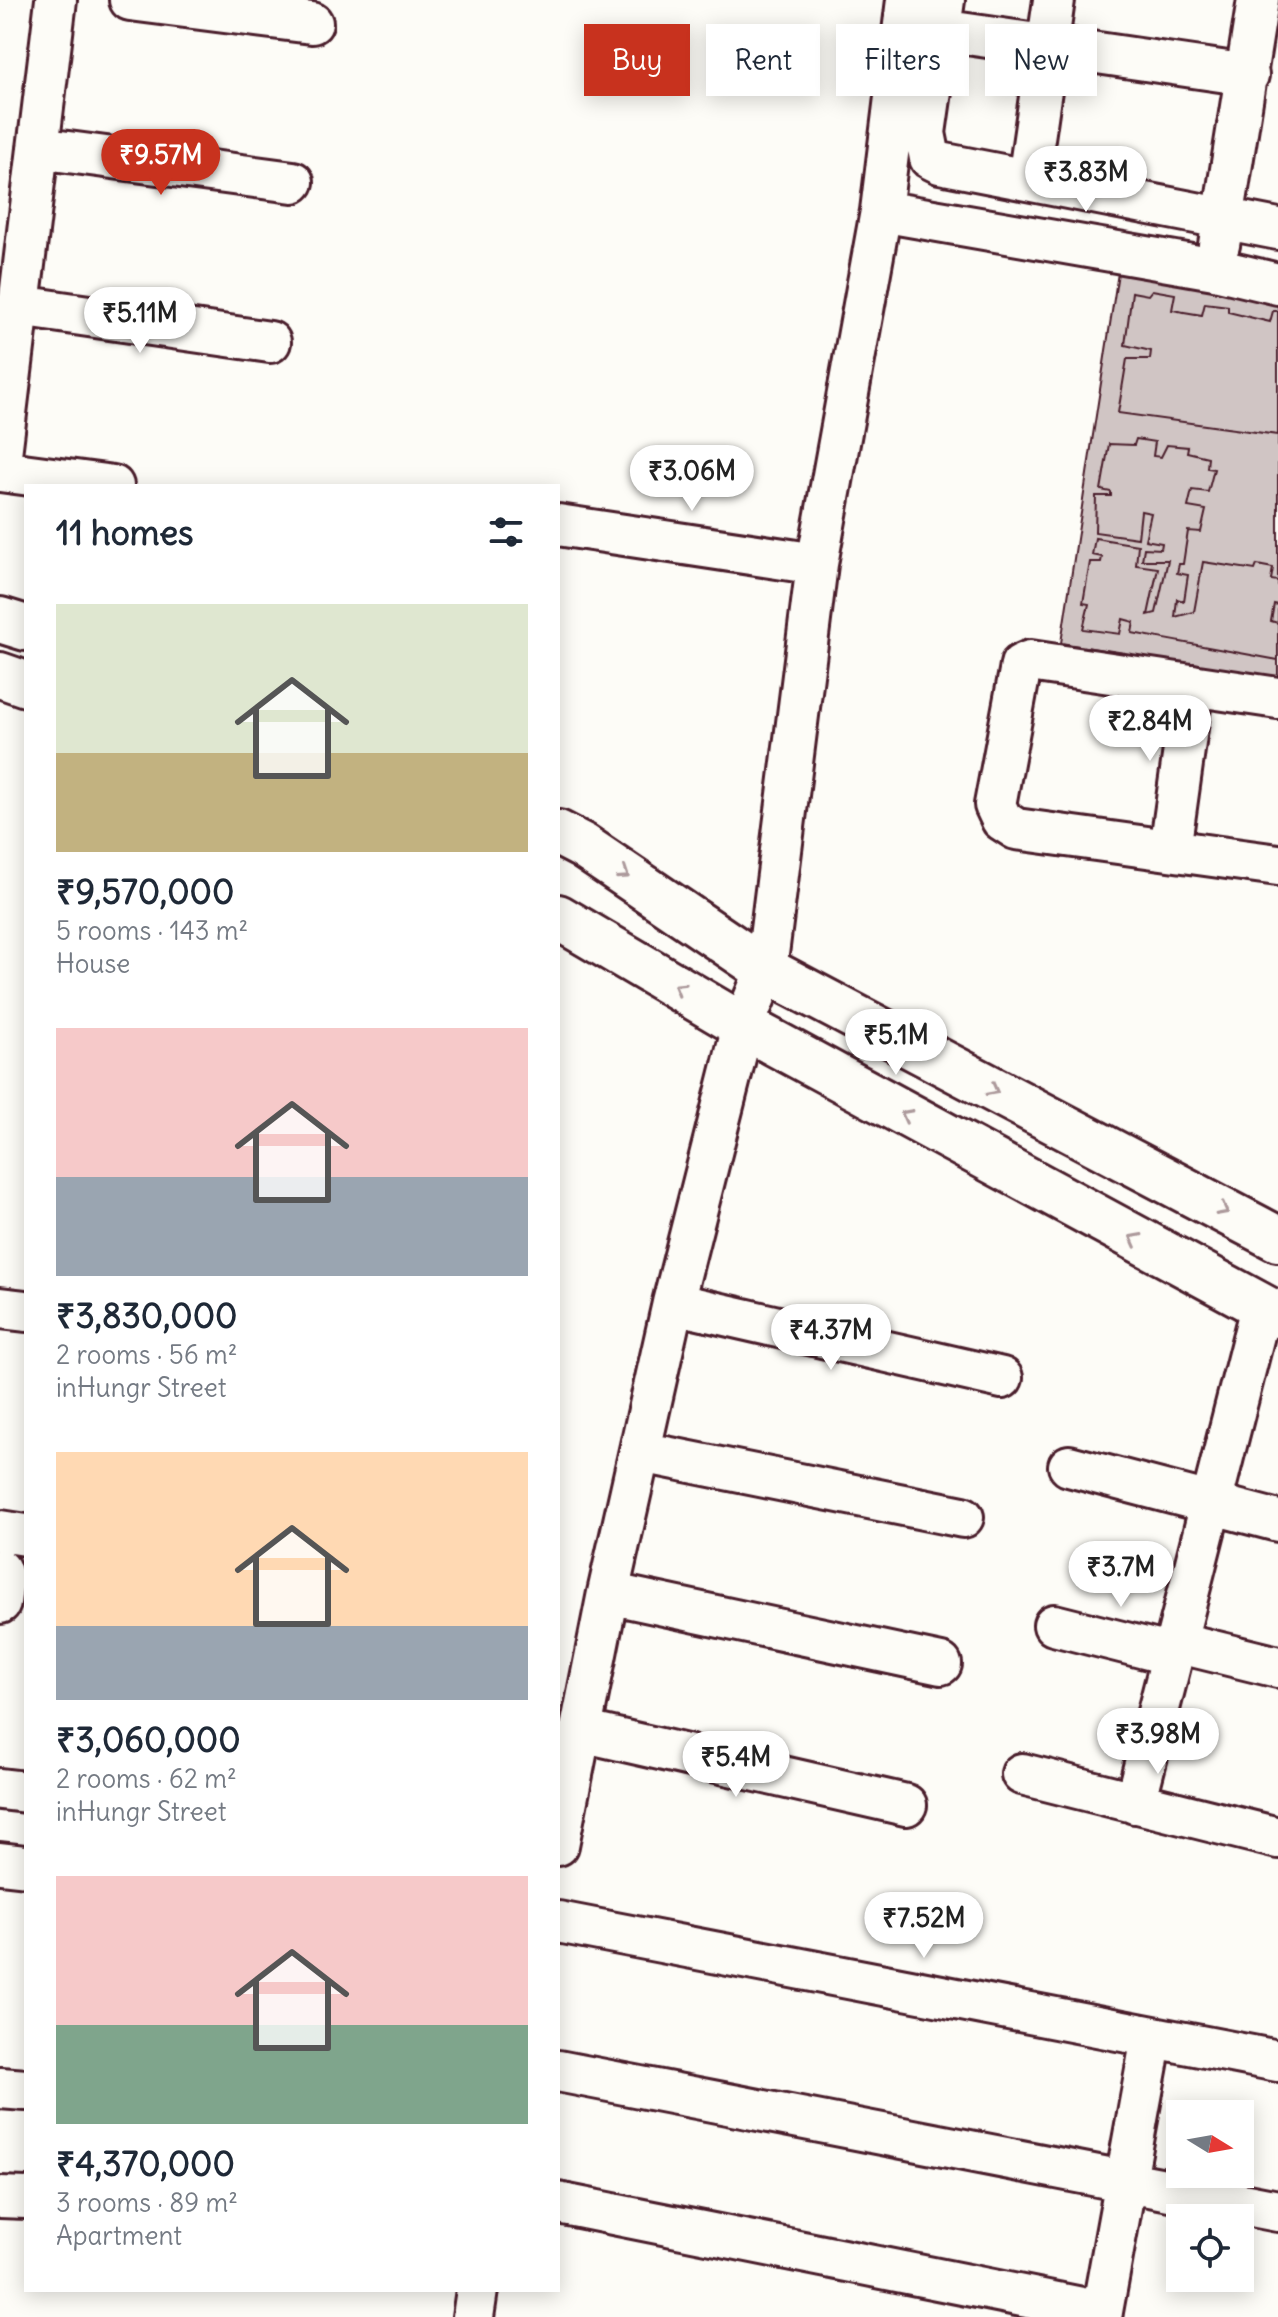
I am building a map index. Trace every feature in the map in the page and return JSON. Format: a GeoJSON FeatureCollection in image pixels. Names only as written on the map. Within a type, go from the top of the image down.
{"type":"FeatureCollection","features":[{"type":"Feature","properties":{"kind":"street"},"geometry":{"type":"LineString","coordinates":[[0,463],[56,0]]}},
{"type":"Feature","properties":{"kind":"street"},"geometry":{"type":"LineString","coordinates":[[130,0],[312,23]]}},
{"type":"Feature","properties":{"kind":"street"},"geometry":{"type":"LineString","coordinates":[[560,1835],[608,1593],[673,1303],[743,1026],[766,970],[817,564],[881,211],[907,0]]}},
{"type":"Feature","properties":{"kind":"street"},"geometry":{"type":"LineString","coordinates":[[1051,24],[1054,0]]}},
{"type":"Feature","properties":{"kind":"street"},"geometry":{"type":"LineString","coordinates":[[985,27],[942,15],[925,133],[930,158],[940,163],[1278,229]]}},
{"type":"Feature","properties":{"kind":"street"},"geometry":{"type":"LineString","coordinates":[[1215,269],[1248,75],[1264,15]]}},
{"type":"Feature","properties":{"kind":"street"},"geometry":{"type":"LineString","coordinates":[[1097,52],[1248,75]]}},
{"type":"Feature","properties":{"kind":"street"},"geometry":{"type":"LineString","coordinates":[[1028,180],[1040,96]]}},
{"type":"Feature","properties":{"kind":"street"},"geometry":{"type":"LineString","coordinates":[[38,148],[293,182]]}},
{"type":"Feature","properties":{"kind":"street"},"geometry":{"type":"LineString","coordinates":[[881,211],[1215,269],[1278,284]]}},
{"type":"Feature","properties":{"kind":"street"},"geometry":{"type":"LineString","coordinates":[[19,306],[270,342]]}},
{"type":"Feature","properties":{"kind":"street"},"geometry":{"type":"LineString","coordinates":[[0,471],[98,484]]}},
{"type":"Feature","properties":{"kind":"street"},"geometry":{"type":"LineString","coordinates":[[560,525],[817,564]]}},
{"type":"Feature","properties":{"kind":"street"},"geometry":{"type":"LineString","coordinates":[[0,620],[24,627]]}},
{"type":"Feature","properties":{"kind":"street"},"geometry":{"type":"LineString","coordinates":[[1278,698],[1030,661],[1021,665],[995,805],[1002,820],[1016,829],[1278,865]]}},
{"type":"Feature","properties":{"kind":"street"},"geometry":{"type":"LineString","coordinates":[[0,675],[24,683]]}},
{"type":"Feature","properties":{"kind":"street"},"geometry":{"type":"LineString","coordinates":[[1170,850],[1193,685]]}},
{"type":"Feature","properties":{"kind":"street"},"geometry":{"type":"LineString","coordinates":[[560,834],[583,846],[766,970],[1278,1239]]}},
{"type":"Feature","properties":{"kind":"street"},"geometry":{"type":"LineString","coordinates":[[560,918],[743,1026],[1270,1311],[1211,1503],[1135,1803]]}},
{"type":"Feature","properties":{"kind":"street"},"geometry":{"type":"LineString","coordinates":[[673,1303],[1002,1378]]}},
{"type":"Feature","properties":{"kind":"street"},"geometry":{"type":"LineString","coordinates":[[0,1308],[24,1311]]}},
{"type":"Feature","properties":{"kind":"street"},"geometry":{"type":"LineString","coordinates":[[641,1452],[963,1517]]}},
{"type":"Feature","properties":{"kind":"street"},"geometry":{"type":"LineString","coordinates":[[1069,1466],[1278,1521]]}},
{"type":"Feature","properties":{"kind":"street"},"geometry":{"type":"LineString","coordinates":[[0,1531],[24,1535]]}},
{"type":"Feature","properties":{"kind":"street"},"geometry":{"type":"LineString","coordinates":[[0,1570],[3,1579],[0,1603]]}},
{"type":"Feature","properties":{"kind":"street"},"geometry":{"type":"LineString","coordinates":[[608,1593],[941,1664]]}},
{"type":"Feature","properties":{"kind":"street"},"geometry":{"type":"LineString","coordinates":[[0,1621],[24,1623]]}},
{"type":"Feature","properties":{"kind":"street"},"geometry":{"type":"LineString","coordinates":[[1054,1625],[1278,1667]]}},
{"type":"Feature","properties":{"kind":"street"},"geometry":{"type":"LineString","coordinates":[[581,1731],[906,1805]]}},
{"type":"Feature","properties":{"kind":"street"},"geometry":{"type":"LineString","coordinates":[[1022,1774],[1278,1838]]}},
{"type":"Feature","properties":{"kind":"street"},"geometry":{"type":"LineString","coordinates":[[0,1789],[24,1792]]}},
{"type":"Feature","properties":{"kind":"street"},"geometry":{"type":"LineString","coordinates":[[0,1863],[24,1866]]}},
{"type":"Feature","properties":{"kind":"street"},"geometry":{"type":"LineString","coordinates":[[560,1922],[1278,2061]]}},
{"type":"Feature","properties":{"kind":"street"},"geometry":{"type":"LineString","coordinates":[[560,2203],[1101,2314],[1152,2037]]}},
{"type":"Feature","properties":{"kind":"street"},"geometry":{"type":"LineString","coordinates":[[560,2071],[1278,2211]]}},
{"type":"Feature","properties":{"kind":"street"},"geometry":{"type":"LineString","coordinates":[[0,2088],[24,2090]]}},
{"type":"Feature","properties":{"kind":"street"},"geometry":{"type":"LineString","coordinates":[[0,2197],[24,2198]]}},
{"type":"Feature","properties":{"kind":"street"},"geometry":{"type":"LineString","coordinates":[[473,2317],[477,2292]]}},
{"type":"Feature","properties":{"kind":"building"},"geometry":{"type":"Polygon","coordinates":[[[1119,266],[1278,294],[1278,679],[1061,643],[1119,266]]]}},
{"type":"Feature","properties":{"kind":"building"},"geometry":{"type":"Polygon","coordinates":[[[1152,290],[1175,294],[1172,310],[1202,315],[1205,303],[1228,306],[1228,312],[1270,322],[1273,311],[1278,311],[1278,435],[1118,413],[1127,359],[1150,359],[1151,351],[1125,345],[1132,292],[1148,295],[1152,290]]]}},
{"type":"Feature","properties":{"kind":"building"},"geometry":{"type":"Polygon","coordinates":[[[1136,439],[1155,442],[1153,456],[1161,457],[1167,445],[1188,447],[1187,452],[1208,457],[1207,468],[1214,469],[1208,492],[1192,490],[1188,507],[1206,510],[1201,532],[1188,531],[1183,564],[1179,564],[1177,573],[1188,575],[1184,601],[1177,599],[1175,617],[1194,612],[1203,562],[1255,570],[1257,565],[1273,568],[1271,580],[1278,581],[1278,605],[1274,604],[1271,621],[1278,623],[1278,660],[1132,633],[1134,622],[1123,619],[1120,634],[1083,629],[1089,604],[1083,603],[1090,562],[1101,562],[1102,557],[1092,555],[1095,538],[1138,545],[1136,565],[1158,568],[1148,615],[1156,613],[1168,560],[1142,560],[1144,548],[1161,549],[1162,543],[1145,540],[1151,513],[1141,511],[1138,538],[1095,532],[1096,496],[1111,496],[1111,492],[1101,490],[1109,444],[1134,445],[1136,439]]]}}]}
